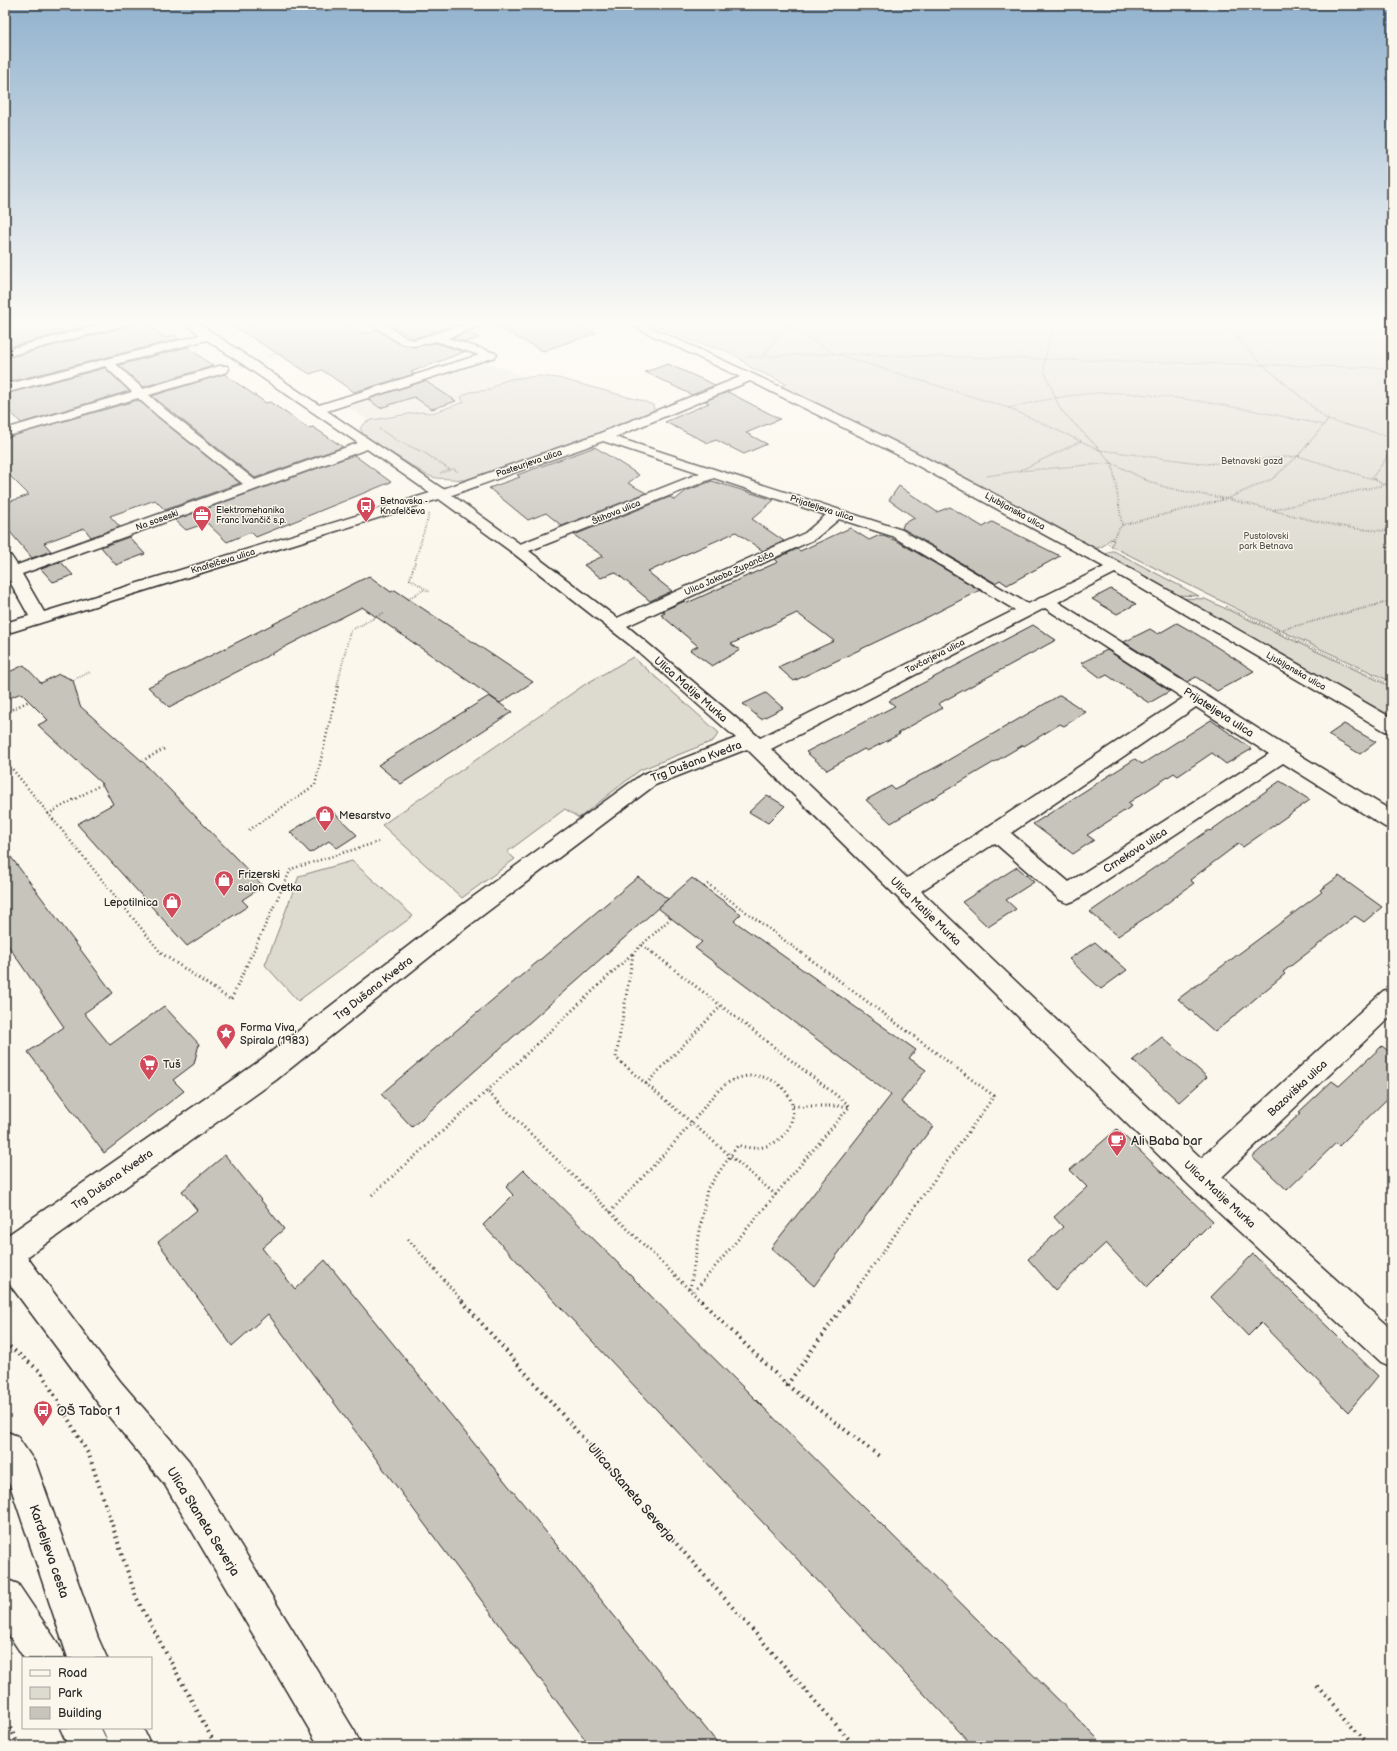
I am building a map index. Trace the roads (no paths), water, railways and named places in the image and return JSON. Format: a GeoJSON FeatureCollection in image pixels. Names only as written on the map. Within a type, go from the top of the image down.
{"type":"FeatureCollection","features":[{"type":"Feature","properties":{"kind":"street"},"geometry":{"type":"LineString","coordinates":[[5,433],[110,402]]}},
{"type":"Feature","properties":{"kind":"street"},"geometry":{"type":"LineString","coordinates":[[150,402],[253,485]]}},
{"type":"Feature","properties":{"kind":"street","name":"Ulica Matije Murka"},"geometry":{"type":"LineString","coordinates":[[308,402],[441,494],[518,550],[640,644],[753,744],[1202,1177],[1392,1351]]}},
{"type":"Feature","properties":{"kind":"street"},"geometry":{"type":"LineString","coordinates":[[319,409],[342,402]]}},
{"type":"Feature","properties":{"kind":"street","name":"Pasteurjeva ulica"},"geometry":{"type":"LineString","coordinates":[[441,494],[603,437],[689,402]]}},
{"type":"Feature","properties":{"kind":"street","name":"Ljubljanska ulica"},"geometry":{"type":"LineString","coordinates":[[800,402],[939,470],[1115,567],[1392,726]]}},
{"type":"Feature","properties":{"kind":"street","name":"Prijateljeva ulica"},"geometry":{"type":"LineString","coordinates":[[603,437],[897,533],[1027,610]]}},
{"type":"Feature","properties":{"kind":"street","name":"Na soseski"},"geometry":{"type":"LineString","coordinates":[[9,566],[253,485],[369,444]]}},
{"type":"Feature","properties":{"kind":"street","name":"Štihova ulica"},"geometry":{"type":"LineString","coordinates":[[518,550],[713,473]]}},
{"type":"Feature","properties":{"kind":"street","name":"Knafelčeva ulica"},"geometry":{"type":"LineString","coordinates":[[5,629],[441,494]]}},
{"type":"Feature","properties":{"kind":"street","name":"Ulica Jakoba Zupančiča"},"geometry":{"type":"LineString","coordinates":[[615,625],[810,536],[824,526],[837,513]]}},
{"type":"Feature","properties":{"kind":"street"},"geometry":{"type":"LineString","coordinates":[[9,566],[39,618]]}},
{"type":"Feature","properties":{"kind":"street","name":"Tavčarjeva ulica"},"geometry":{"type":"LineString","coordinates":[[753,744],[1115,567]]}},
{"type":"Feature","properties":{"kind":"street","name":"Prijateljeva ulica"},"geometry":{"type":"LineString","coordinates":[[1046,602],[1283,754],[1392,821]]}},
{"type":"Feature","properties":{"kind":"street"},"geometry":{"type":"LineString","coordinates":[[905,890],[996,832],[1196,698]]}},
{"type":"Feature","properties":{"kind":"street","name":"Trg Dušana Kvedra"},"geometry":{"type":"LineString","coordinates":[[5,1253],[267,1070],[459,920],[648,780],[753,744]]}},
{"type":"Feature","properties":{"kind":"street","name":"Crnekova ulica"},"geometry":{"type":"LineString","coordinates":[[996,832],[1068,894],[1283,754]]}},
{"type":"Feature","properties":{"kind":"street","name":"Bazoviška ulica"},"geometry":{"type":"LineString","coordinates":[[1202,1177],[1392,999]]}},
{"type":"Feature","properties":{"kind":"street","name":"Ulica Staneta Severja"},"geometry":{"type":"LineString","coordinates":[[5,1253],[109,1392],[177,1473],[341,1746]]}},
{"type":"Feature","properties":{"kind":"street","name":"Kardeljeva cesta"},"geometry":{"type":"LineString","coordinates":[[5,1448],[24,1476],[82,1647],[87,1657]]}},
{"type":"Feature","properties":{"kind":"street"},"geometry":{"type":"LineString","coordinates":[[5,1597],[45,1657]]}},
{"type":"Feature","properties":{"kind":"street"},"geometry":{"type":"LineString","coordinates":[[80,1729],[89,1746]]}},
{"type":"Feature","properties":{"kind":"street"},"geometry":{"type":"LineString","coordinates":[[122,1729],[131,1746]]}},
{"type":"Feature","properties":{"kind":"place","name":"Betnavska - Knafelčeva"},"geometry":{"type":"Point","coordinates":[366,523]}},
{"type":"Feature","properties":{"kind":"place","name":"Elektromehanika Franc Ivančič s.p."},"geometry":{"type":"Point","coordinates":[202,532]}},
{"type":"Feature","properties":{"kind":"place","name":"Mesarstvo"},"geometry":{"type":"Point","coordinates":[325,832]}},
{"type":"Feature","properties":{"kind":"place","name":"Frizerski salon Cvetka"},"geometry":{"type":"Point","coordinates":[224,897]}},
{"type":"Feature","properties":{"kind":"place","name":"Lepotilnica"},"geometry":{"type":"Point","coordinates":[172,919]}},
{"type":"Feature","properties":{"kind":"place","name":"Forma Viva, Spirala (1983)"},"geometry":{"type":"Point","coordinates":[226,1050]}},
{"type":"Feature","properties":{"kind":"place","name":"Tuš"},"geometry":{"type":"Point","coordinates":[149,1081]}},
{"type":"Feature","properties":{"kind":"place","name":"Ali Baba bar"},"geometry":{"type":"Point","coordinates":[1117,1157]}},
{"type":"Feature","properties":{"kind":"place","name":"OŠ Tabor 1"},"geometry":{"type":"Point","coordinates":[43,1427]}},
{"type":"Feature","properties":{"kind":"park label","name":"Betnavski gozd"},"geometry":{"type":"Point","coordinates":[1252,461]}},
{"type":"Feature","properties":{"kind":"park label","name":"Pustolovski park Betnava"},"geometry":{"type":"Point","coordinates":[1266,542]}}]}
